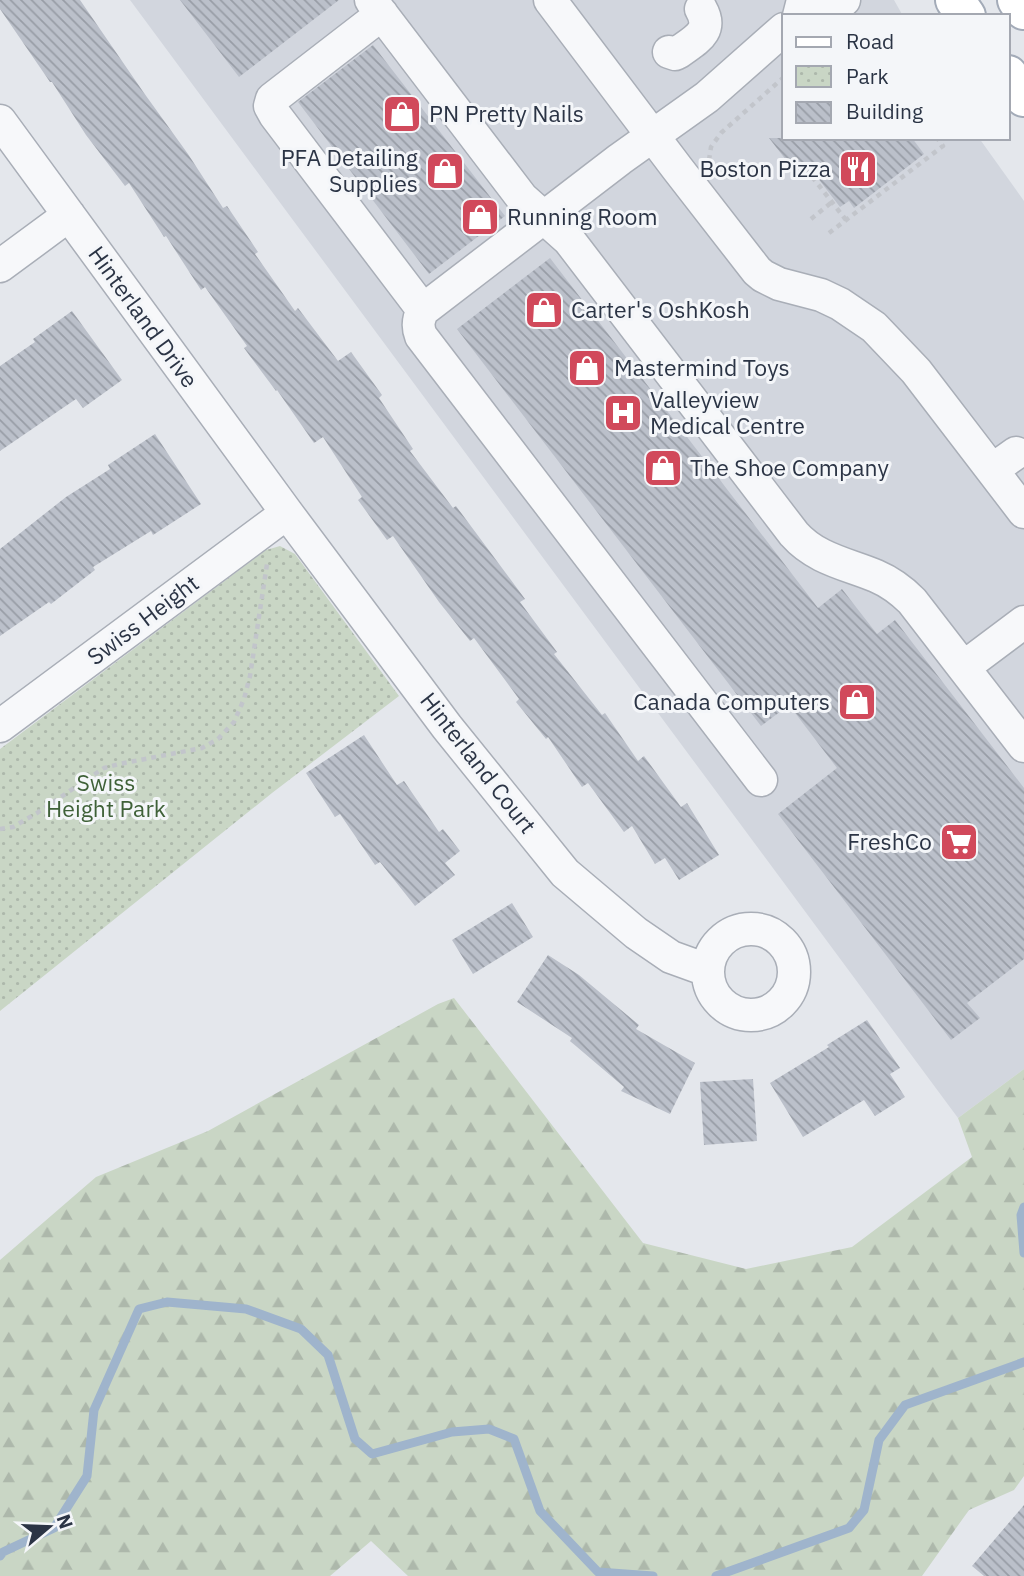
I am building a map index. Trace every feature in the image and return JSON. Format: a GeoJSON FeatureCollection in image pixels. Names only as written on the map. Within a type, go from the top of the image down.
{"type":"FeatureCollection","features":[{"type":"Feature","properties":{"kind":"main road"},"geometry":{"type":"LineString","coordinates":[[1017,0],[1024,10]]}},
{"type":"Feature","properties":{"kind":"main road"},"geometry":{"type":"LineString","coordinates":[[1010,78],[1024,96]]}},
{"type":"Feature","properties":{"kind":"street"},"geometry":{"type":"LineString","coordinates":[[550,0],[757,271],[779,284],[821,295],[840,304],[874,327],[1004,461],[1024,512]]}},
{"type":"Feature","properties":{"kind":"street"},"geometry":{"type":"LineString","coordinates":[[826,14],[844,0]]}},
{"type":"Feature","properties":{"kind":"street"},"geometry":{"type":"LineString","coordinates":[[423,310],[270,106],[272,99],[376,7],[522,198],[569,240],[800,541],[819,554],[879,577],[903,592],[921,610],[1024,746]]}},
{"type":"Feature","properties":{"kind":"street"},"geometry":{"type":"LineString","coordinates":[[669,52],[679,52],[702,34],[706,23],[701,9]]}},
{"type":"Feature","properties":{"kind":"street"},"geometry":{"type":"LineString","coordinates":[[761,780],[421,336],[418,322],[423,310],[707,97],[782,31]]}},
{"type":"Feature","properties":{"kind":"street","name":"Hinterland Drive"},"geometry":{"type":"LineString","coordinates":[[0,121],[286,513]]}},
{"type":"Feature","properties":{"kind":"street"},"geometry":{"type":"LineString","coordinates":[[0,266],[69,215]]}},
{"type":"Feature","properties":{"kind":"street","name":"Swiss Height"},"geometry":{"type":"LineString","coordinates":[[0,726],[286,513]]}},
{"type":"Feature","properties":{"kind":"street","name":"Hinterland Court"},"geometry":{"type":"LineString","coordinates":[[286,513],[447,727],[565,873],[628,926],[671,957],[707,970]]}},
{"type":"Feature","properties":{"kind":"street"},"geometry":{"type":"LineString","coordinates":[[964,667],[1024,622]]}},
{"type":"Feature","properties":{"kind":"path"},"geometry":{"type":"LineString","coordinates":[[709,168],[710,146],[782,79]]}},
{"type":"Feature","properties":{"kind":"path"},"geometry":{"type":"LineString","coordinates":[[829,233],[943,146],[938,140]]}},
{"type":"Feature","properties":{"kind":"path"},"geometry":{"type":"LineString","coordinates":[[798,175],[806,169],[846,220]]}},
{"type":"Feature","properties":{"kind":"path"},"geometry":{"type":"LineString","coordinates":[[811,219],[832,202]]}},
{"type":"Feature","properties":{"kind":"path"},"geometry":{"type":"LineString","coordinates":[[0,829],[13,827],[37,813],[104,768],[202,748],[218,739],[234,722],[244,699],[268,560]]}},
{"type":"Feature","properties":{"kind":"shaded area"},"geometry":{"type":"Polygon","coordinates":[[[130,0],[894,0],[902,14],[782,14],[782,140],[980,140],[1024,201],[1024,1069],[958,1118],[130,0]]]}},
{"type":"Feature","properties":{"kind":"green space","name":"Swiss Height Park"},"geometry":{"type":"Polygon","coordinates":[[[280,546],[295,554],[399,696],[272,793],[0,1011],[0,749],[266,550],[280,546]]]}},
{"type":"Feature","properties":{"kind":"green space"},"geometry":{"type":"Polygon","coordinates":[[[454,998],[643,1243],[746,1269],[852,1247],[972,1157],[958,1118],[1024,1069],[1024,1476],[1014,1490],[969,1510],[922,1576],[408,1576],[371,1541],[330,1576],[0,1576],[0,1260],[96,1177],[208,1131],[438,1004],[454,998]]]}},
{"type":"Feature","properties":{"kind":"building"},"geometry":{"type":"Polygon","coordinates":[[[0,0],[80,0],[223,208],[227,206],[258,252],[255,254],[295,311],[298,308],[338,361],[351,352],[382,395],[379,398],[413,449],[410,451],[453,508],[456,506],[525,599],[520,602],[557,652],[554,654],[602,715],[605,713],[638,761],[644,756],[681,807],[687,803],[719,855],[679,880],[665,858],[655,864],[632,826],[624,832],[588,783],[582,787],[548,737],[546,739],[516,702],[519,699],[474,638],[470,641],[439,602],[393,536],[387,540],[358,500],[362,497],[323,437],[314,443],[244,348],[247,346],[205,287],[201,290],[129,183],[125,186],[86,135],[0,9],[0,0]]]}},
{"type":"Feature","properties":{"kind":"building"},"geometry":{"type":"Polygon","coordinates":[[[180,0],[339,0],[239,77],[180,0]]]}},
{"type":"Feature","properties":{"kind":"building"},"geometry":{"type":"Polygon","coordinates":[[[373,45],[505,216],[429,274],[298,102],[373,45]]]}},
{"type":"Feature","properties":{"kind":"building","name":"Boston Pizza"},"geometry":{"type":"Polygon","coordinates":[[[769,138],[914,140],[924,154],[854,208],[849,201],[840,207],[807,164],[796,173],[769,138]]]}},
{"type":"Feature","properties":{"kind":"building"},"geometry":{"type":"Polygon","coordinates":[[[550,258],[818,608],[842,589],[877,634],[895,620],[1024,788],[1024,959],[967,1003],[980,1018],[951,1040],[778,814],[837,768],[789,705],[761,726],[457,329],[550,258]]]}},
{"type":"Feature","properties":{"kind":"building"},"geometry":{"type":"Polygon","coordinates":[[[72,311],[122,380],[83,408],[76,399],[0,451],[0,366],[35,342],[33,339],[72,311]]]}},
{"type":"Feature","properties":{"kind":"building"},"geometry":{"type":"Polygon","coordinates":[[[155,434],[201,504],[153,535],[151,531],[93,567],[95,570],[51,604],[49,602],[0,636],[0,549],[66,497],[110,469],[108,465],[155,434]]]}},
{"type":"Feature","properties":{"kind":"building"},"geometry":{"type":"Polygon","coordinates":[[[364,735],[397,785],[404,781],[439,832],[443,829],[460,851],[445,863],[455,875],[415,906],[380,862],[375,865],[340,814],[335,817],[306,773],[364,735]]]}},
{"type":"Feature","properties":{"kind":"building"},"geometry":{"type":"Polygon","coordinates":[[[512,903],[533,937],[473,974],[452,940],[512,903]]]}},
{"type":"Feature","properties":{"kind":"building"},"geometry":{"type":"Polygon","coordinates":[[[548,955],[579,975],[639,1025],[636,1029],[695,1063],[670,1114],[621,1091],[624,1087],[570,1041],[572,1038],[517,1002],[548,955]]]}},
{"type":"Feature","properties":{"kind":"building"},"geometry":{"type":"Polygon","coordinates":[[[867,1020],[900,1068],[890,1074],[905,1097],[875,1116],[864,1100],[803,1137],[770,1083],[867,1020]]]}},
{"type":"Feature","properties":{"kind":"building"},"geometry":{"type":"Polygon","coordinates":[[[753,1079],[757,1141],[704,1145],[700,1082],[753,1079]]]}},
{"type":"Feature","properties":{"kind":"building"},"geometry":{"type":"Polygon","coordinates":[[[1024,1505],[1024,1576],[984,1576],[972,1566],[1024,1505]]]}},
{"type":"Feature","properties":{"kind":"waterway"},"geometry":{"type":"LineString","coordinates":[[1024,1207],[1021,1215],[1024,1253]]}},
{"type":"Feature","properties":{"kind":"waterway"},"geometry":{"type":"LineString","coordinates":[[0,1556],[3,1552],[54,1528],[87,1476],[94,1410],[139,1309],[167,1302],[246,1309],[301,1329],[328,1355],[355,1439],[372,1454],[452,1432],[489,1429],[514,1439],[540,1511],[598,1572],[653,1576]]}},
{"type":"Feature","properties":{"kind":"waterway"},"geometry":{"type":"LineString","coordinates":[[716,1576],[849,1528],[864,1510],[879,1440],[905,1405],[1024,1362]]}},
{"type":"Feature","properties":{"kind":"place","name":"PN Pretty Nails"},"geometry":{"type":"Point","coordinates":[402,114]}},
{"type":"Feature","properties":{"kind":"place","name":"Boston Pizza"},"geometry":{"type":"Point","coordinates":[858,169]}},
{"type":"Feature","properties":{"kind":"place","name":"PFA Detailing Supplies"},"geometry":{"type":"Point","coordinates":[445,171]}},
{"type":"Feature","properties":{"kind":"place","name":"Running Room"},"geometry":{"type":"Point","coordinates":[480,217]}},
{"type":"Feature","properties":{"kind":"place","name":"Carter's OshKosh"},"geometry":{"type":"Point","coordinates":[544,310]}},
{"type":"Feature","properties":{"kind":"place","name":"Mastermind Toys"},"geometry":{"type":"Point","coordinates":[587,368]}},
{"type":"Feature","properties":{"kind":"place","name":"Valleyview Medical Centre"},"geometry":{"type":"Point","coordinates":[623,413]}},
{"type":"Feature","properties":{"kind":"place","name":"The Shoe Company"},"geometry":{"type":"Point","coordinates":[663,468]}},
{"type":"Feature","properties":{"kind":"place","name":"Canada Computers"},"geometry":{"type":"Point","coordinates":[857,702]}},
{"type":"Feature","properties":{"kind":"place","name":"FreshCo"},"geometry":{"type":"Point","coordinates":[959,842]}}]}
